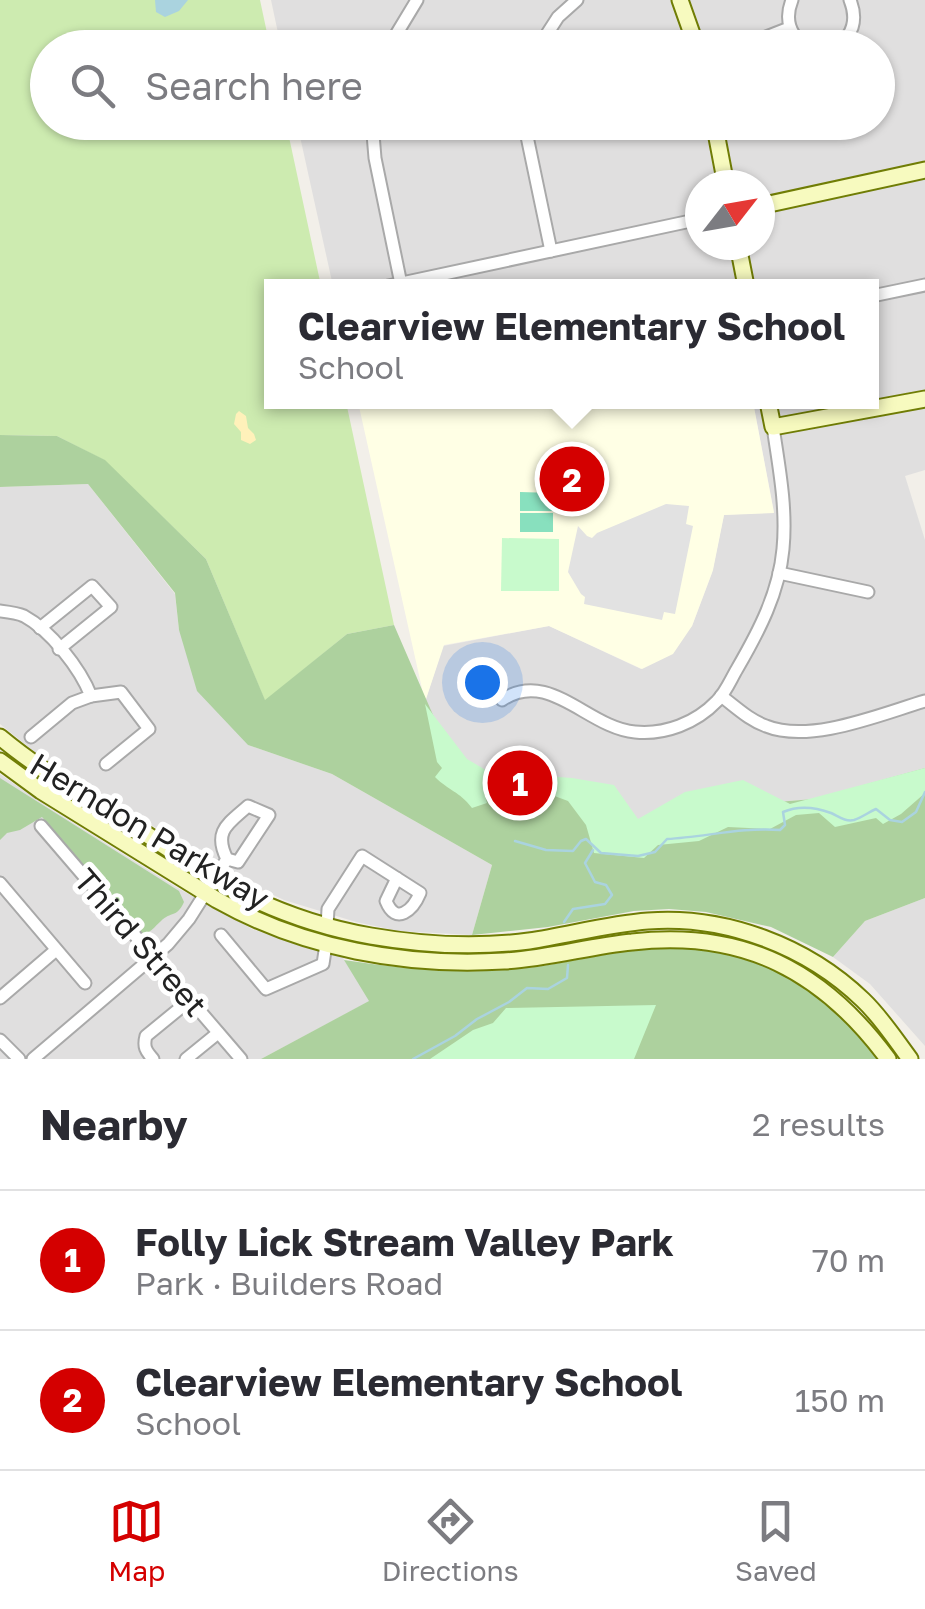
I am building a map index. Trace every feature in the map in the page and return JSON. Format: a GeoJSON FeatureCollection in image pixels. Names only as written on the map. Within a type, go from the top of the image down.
{"type":"FeatureCollection","features":[{"type":"Feature","properties":{"kind":"main road"},"geometry":{"type":"LineString","coordinates":[[680,0],[691,30]]}},
{"type":"Feature","properties":{"kind":"main road"},"geometry":{"type":"LineString","coordinates":[[717,140],[723,170]]}},
{"type":"Feature","properties":{"kind":"main road"},"geometry":{"type":"LineString","coordinates":[[775,203],[925,170]]}},
{"type":"Feature","properties":{"kind":"main road"},"geometry":{"type":"LineString","coordinates":[[879,407],[925,398]]}},
{"type":"Feature","properties":{"kind":"main road"},"geometry":{"type":"LineString","coordinates":[[769,409],[773,428],[869,409]]}},
{"type":"Feature","properties":{"kind":"main road","name":"Herndon Parkway"},"geometry":{"type":"LineString","coordinates":[[0,738],[43,770],[215,878],[265,904],[328,926],[403,941],[472,945],[526,941],[653,921],[740,930],[774,942],[837,978],[864,1001],[910,1059]]}},
{"type":"Feature","properties":{"kind":"main road","name":"Herndon Parkway"},"geometry":{"type":"LineString","coordinates":[[0,761],[206,893],[244,914],[326,944],[399,958],[470,962],[523,960],[654,940],[724,944],[753,952],[816,985],[859,1021],[888,1059]]}},
{"type":"Feature","properties":{"kind":"main road"},"geometry":{"type":"LineString","coordinates":[[653,921],[654,940]]}},
{"type":"Feature","properties":{"kind":"street"},"geometry":{"type":"LineString","coordinates":[[398,30],[416,0]]}},
{"type":"Feature","properties":{"kind":"street"},"geometry":{"type":"LineString","coordinates":[[550,30],[576,0]]}},
{"type":"Feature","properties":{"kind":"street"},"geometry":{"type":"LineString","coordinates":[[785,30],[790,28],[788,12],[792,0]]}},
{"type":"Feature","properties":{"kind":"street"},"geometry":{"type":"LineString","coordinates":[[850,0],[855,13],[852,30]]}},
{"type":"Feature","properties":{"kind":"street"},"geometry":{"type":"LineString","coordinates":[[374,140],[394,279]]}},
{"type":"Feature","properties":{"kind":"street"},"geometry":{"type":"LineString","coordinates":[[528,140],[551,251]]}},
{"type":"Feature","properties":{"kind":"street"},"geometry":{"type":"LineString","coordinates":[[423,279],[685,222]]}},
{"type":"Feature","properties":{"kind":"street"},"geometry":{"type":"LineString","coordinates":[[879,295],[925,285]]}},
{"type":"Feature","properties":{"kind":"street"},"geometry":{"type":"LineString","coordinates":[[502,700],[520,691],[542,690],[610,726],[652,732],[693,720],[722,696],[767,613],[779,573],[784,526],[773,428]]}},
{"type":"Feature","properties":{"kind":"street"},"geometry":{"type":"LineString","coordinates":[[779,573],[868,592]]}},
{"type":"Feature","properties":{"kind":"street"},"geometry":{"type":"LineString","coordinates":[[40,628],[92,586],[111,607],[60,649]]}},
{"type":"Feature","properties":{"kind":"street"},"geometry":{"type":"LineString","coordinates":[[0,611],[21,614],[40,628],[85,682],[90,696]]}},
{"type":"Feature","properties":{"kind":"street"},"geometry":{"type":"LineString","coordinates":[[31,737],[72,703],[121,692],[149,729],[106,764]]}},
{"type":"Feature","properties":{"kind":"street"},"geometry":{"type":"LineString","coordinates":[[722,696],[752,720],[794,733],[820,730],[925,701]]}},
{"type":"Feature","properties":{"kind":"street"},"geometry":{"type":"LineString","coordinates":[[248,806],[268,815],[238,862],[227,859],[220,846],[224,826],[248,806]]}},
{"type":"Feature","properties":{"kind":"street","name":"Third Street"},"geometry":{"type":"LineString","coordinates":[[41,826],[241,1059]]}},
{"type":"Feature","properties":{"kind":"street"},"geometry":{"type":"LineString","coordinates":[[328,926],[328,910],[362,856],[397,878]]}},
{"type":"Feature","properties":{"kind":"street"},"geometry":{"type":"LineString","coordinates":[[33,1059],[180,931],[227,859]]}},
{"type":"Feature","properties":{"kind":"street"},"geometry":{"type":"LineString","coordinates":[[0,883],[85,984]]}},
{"type":"Feature","properties":{"kind":"street"},"geometry":{"type":"LineString","coordinates":[[221,935],[266,989],[323,964],[326,944]]}},
{"type":"Feature","properties":{"kind":"street"},"geometry":{"type":"LineString","coordinates":[[0,998],[56,950]]}},
{"type":"Feature","properties":{"kind":"street"},"geometry":{"type":"LineString","coordinates":[[153,1059],[146,1051],[146,1036],[190,1000]]}},
{"type":"Feature","properties":{"kind":"street"},"geometry":{"type":"LineString","coordinates":[[186,1059],[218,1032]]}},
{"type":"Feature","properties":{"kind":"street"},"geometry":{"type":"LineString","coordinates":[[0,1040],[19,1059]]}},
{"type":"Feature","properties":{"kind":"shaded area"},"geometry":{"type":"Polygon","coordinates":[[[271,0],[925,0],[925,470],[905,476],[925,540],[925,768],[813,799],[742,805],[640,828],[503,774],[475,772],[443,738],[425,702],[443,646],[549,626],[641,669],[692,626],[712,573],[724,515],[774,512],[754,409],[879,409],[879,279],[331,279],[301,140],[895,140],[895,30],[277,30],[271,0]]]}},
{"type":"Feature","properties":{"kind":"shaded area"},"geometry":{"type":"Polygon","coordinates":[[[360,409],[754,409],[774,513],[724,515],[713,570],[692,626],[673,654],[642,669],[549,626],[444,645],[425,702],[360,409]]]}},
{"type":"Feature","properties":{"kind":"shaded area"},"geometry":{"type":"Polygon","coordinates":[[[88,484],[175,594],[179,630],[248,745],[332,774],[492,865],[472,935],[399,931],[284,900],[243,881],[107,798],[36,753],[0,724],[0,487],[88,484]]]}},
{"type":"Feature","properties":{"kind":"shaded area"},"geometry":{"type":"Polygon","coordinates":[[[666,504],[689,506],[686,524],[693,526],[675,614],[664,612],[662,620],[584,604],[585,597],[568,572],[578,526],[592,538],[666,504]]]}},
{"type":"Feature","properties":{"kind":"shaded area"},"geometry":{"type":"Polygon","coordinates":[[[0,774],[176,887],[252,929],[342,956],[370,1001],[261,1059],[0,1059],[0,774]]]}},
{"type":"Feature","properties":{"kind":"shaded area"},"geometry":{"type":"Polygon","coordinates":[[[925,898],[925,1046],[870,984],[833,957],[865,921],[925,898]]]}},
{"type":"Feature","properties":{"kind":"green space"},"geometry":{"type":"Polygon","coordinates":[[[0,0],[260,0],[266,30],[30,30],[30,140],[290,140],[319,279],[264,279],[264,409],[348,409],[394,625],[347,634],[265,701],[206,559],[104,460],[57,436],[0,435],[0,0]]]}},
{"type":"Feature","properties":{"kind":"green space"},"geometry":{"type":"Polygon","coordinates":[[[0,435],[57,436],[105,460],[206,559],[265,700],[347,634],[394,625],[443,738],[475,772],[543,772],[579,789],[640,828],[743,805],[813,799],[925,768],[925,898],[865,921],[833,957],[771,927],[706,912],[669,909],[472,935],[492,865],[332,774],[248,745],[197,691],[179,630],[175,593],[88,484],[0,487],[0,435]]]}},
{"type":"Feature","properties":{"kind":"green space"},"geometry":{"type":"Polygon","coordinates":[[[520,492],[553,493],[553,511],[520,511],[520,492]]]}},
{"type":"Feature","properties":{"kind":"green space"},"geometry":{"type":"Polygon","coordinates":[[[520,513],[553,513],[553,532],[520,532],[520,513]]]}},
{"type":"Feature","properties":{"kind":"green space"},"geometry":{"type":"Polygon","coordinates":[[[502,538],[559,539],[559,591],[501,591],[502,538]]]}},
{"type":"Feature","properties":{"kind":"green space"},"geometry":{"type":"Polygon","coordinates":[[[425,704],[467,759],[489,772],[614,785],[638,819],[685,792],[743,780],[790,804],[925,768],[925,793],[883,824],[876,818],[835,827],[819,813],[796,815],[770,829],[728,827],[699,841],[658,845],[644,858],[594,853],[586,825],[568,801],[541,791],[533,804],[519,803],[506,791],[484,793],[487,803],[472,808],[440,782],[435,777],[442,768],[437,762],[425,704]]]}},
{"type":"Feature","properties":{"kind":"green space"},"geometry":{"type":"Polygon","coordinates":[[[0,778],[179,891],[184,902],[181,907],[143,934],[42,817],[0,840],[0,778]]]}},
{"type":"Feature","properties":{"kind":"green space"},"geometry":{"type":"Polygon","coordinates":[[[688,948],[742,959],[804,987],[852,1027],[877,1059],[261,1059],[369,1001],[344,960],[424,970],[485,971],[634,950],[688,948]]]}},
{"type":"Feature","properties":{"kind":"green space"},"geometry":{"type":"Polygon","coordinates":[[[656,1005],[634,1059],[430,1059],[473,1030],[493,1023],[506,1008],[656,1005]]]}},
{"type":"Feature","properties":{"kind":"sand"},"geometry":{"type":"Polygon","coordinates":[[[239,411],[246,416],[256,440],[250,444],[241,440],[241,432],[234,424],[239,411]]]}},
{"type":"Feature","properties":{"kind":"water"},"geometry":{"type":"Polygon","coordinates":[[[155,0],[188,0],[179,11],[165,17],[156,12],[155,0]]]}},
{"type":"Feature","properties":{"kind":"waterway"},"geometry":{"type":"LineString","coordinates":[[515,841],[546,850],[573,851],[586,839],[601,853],[638,856],[655,852],[667,839],[780,830],[785,825],[783,812],[795,808],[819,809],[851,820],[876,809],[890,820],[902,822],[916,812],[925,792]]}},
{"type":"Feature","properties":{"kind":"waterway"},"geometry":{"type":"LineString","coordinates":[[564,922],[573,909],[605,904],[612,895],[606,885],[595,882],[585,863],[593,850]]}},
{"type":"Feature","properties":{"kind":"waterway"},"geometry":{"type":"LineString","coordinates":[[413,1059],[527,988],[548,989],[567,978],[568,965]]}},
{"type":"Feature","properties":{"kind":"place","name":"Clearview Elementary School"},"geometry":{"type":"Point","coordinates":[572,479]}},
{"type":"Feature","properties":{"kind":"place","name":"Folly Lick Stream Valley Park"},"geometry":{"type":"Point","coordinates":[520,783]}}]}
